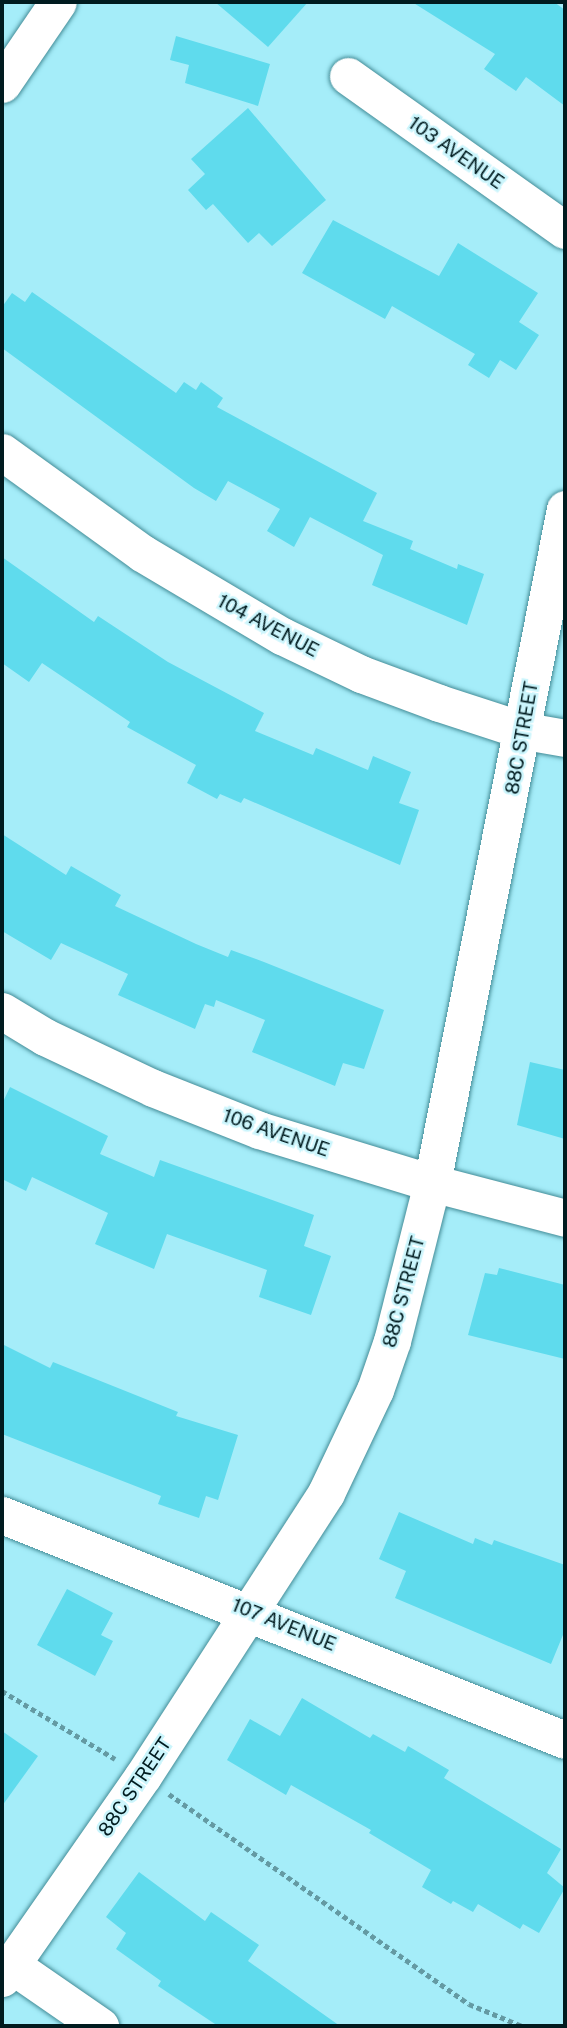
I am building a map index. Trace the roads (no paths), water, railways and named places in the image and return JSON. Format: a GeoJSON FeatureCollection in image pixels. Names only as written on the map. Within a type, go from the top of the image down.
{"type":"FeatureCollection","features":[{"type":"Feature","properties":{"kind":"street"},"geometry":{"type":"LineString","coordinates":[[2,83],[58,2]]}},
{"type":"Feature","properties":{"kind":"street","name":"103 AVENUE"},"geometry":{"type":"LineString","coordinates":[[348,76],[565,230]]}},
{"type":"Feature","properties":{"kind":"street","name":"104 AVENUE"},"geometry":{"type":"LineString","coordinates":[[2,452],[142,553],[282,636],[361,674],[524,732],[565,738]]}},
{"type":"Feature","properties":{"kind":"street","name":"88C STREET"},"geometry":{"type":"LineString","coordinates":[[7,1972],[143,1776],[326,1493],[375,1390],[392,1341],[432,1183],[524,732],[565,509]]}},
{"type":"Feature","properties":{"kind":"street","name":"106 AVENUE"},"geometry":{"type":"LineString","coordinates":[[2,1011],[45,1037],[177,1097],[259,1130],[432,1183],[565,1217]]}},
{"type":"Feature","properties":{"kind":"street","name":"107 AVENUE"},"geometry":{"type":"LineString","coordinates":[[2,1515],[250,1610],[565,1740]]}},
{"type":"Feature","properties":{"kind":"street"},"geometry":{"type":"LineString","coordinates":[[7,1972],[100,2026]]}}]}
